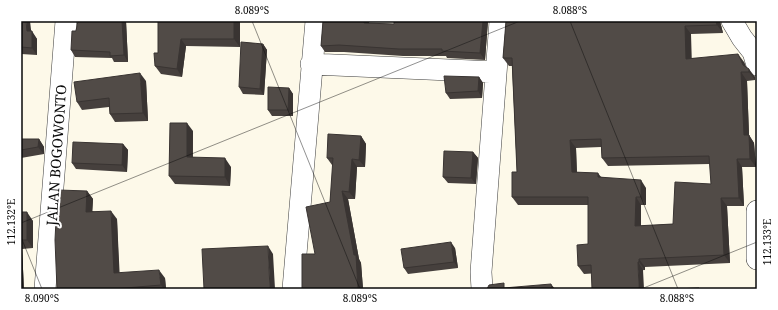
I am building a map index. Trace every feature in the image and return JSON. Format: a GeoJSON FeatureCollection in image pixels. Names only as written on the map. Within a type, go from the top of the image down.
{"type":"FeatureCollection","features":[{"type":"Feature","properties":{"kind":"street","name":"JALAN BOGOWONTO"},"geometry":{"type":"LineString","coordinates":[[45,289],[66,21]]}},
{"type":"Feature","properties":{"kind":"street"},"geometry":{"type":"LineString","coordinates":[[293,289],[311,64],[316,21]]}},
{"type":"Feature","properties":{"kind":"street"},"geometry":{"type":"LineString","coordinates":[[482,289],[500,21]]}},
{"type":"Feature","properties":{"kind":"street"},"geometry":{"type":"LineString","coordinates":[[732,21],[753,52],[757,65]]}},
{"type":"Feature","properties":{"kind":"street"},"geometry":{"type":"LineString","coordinates":[[311,64],[496,72]]}},
{"type":"Feature","properties":{"kind":"street"},"geometry":{"type":"LineString","coordinates":[[757,211],[757,259]]}},
{"type":"Feature","properties":{"kind":"building"},"geometry":{"type":"Polygon","coordinates":[[[21,21],[26,21],[27,31],[32,31],[32,48],[21,47],[21,21]]]}},
{"type":"Feature","properties":{"kind":"building"},"geometry":{"type":"Polygon","coordinates":[[[78,21],[122,21],[124,55],[110,56],[110,52],[71,50],[72,31],[76,31],[78,21]]]}},
{"type":"Feature","properties":{"kind":"building"},"geometry":{"type":"Polygon","coordinates":[[[158,21],[234,21],[234,39],[181,39],[177,69],[155,66],[154,53],[158,53],[158,21]]]}},
{"type":"Feature","properties":{"kind":"building"},"geometry":{"type":"Polygon","coordinates":[[[323,21],[364,21],[364,23],[394,24],[394,21],[483,21],[480,53],[442,51],[442,49],[399,49],[339,45],[321,46],[323,21]]]}},
{"type":"Feature","properties":{"kind":"building"},"geometry":{"type":"Polygon","coordinates":[[[506,21],[716,21],[717,25],[685,26],[686,59],[738,54],[743,65],[749,69],[749,72],[741,72],[744,135],[749,135],[750,159],[737,159],[739,198],[721,198],[724,255],[639,259],[639,289],[592,289],[591,265],[578,266],[577,245],[588,244],[588,197],[512,197],[512,172],[517,172],[512,58],[503,58],[506,21]],[[601,139],[570,140],[572,172],[598,173],[598,177],[641,180],[641,197],[636,197],[635,226],[673,224],[675,182],[711,184],[709,156],[602,158],[601,139]]]}},
{"type":"Feature","properties":{"kind":"building"},"geometry":{"type":"Polygon","coordinates":[[[241,42],[263,44],[260,89],[239,87],[241,42]]]}},
{"type":"Feature","properties":{"kind":"building"},"geometry":{"type":"Polygon","coordinates":[[[140,73],[143,113],[110,114],[109,98],[77,102],[74,82],[140,73]]]}},
{"type":"Feature","properties":{"kind":"building"},"geometry":{"type":"Polygon","coordinates":[[[444,76],[479,77],[478,91],[446,93],[444,76]]]}},
{"type":"Feature","properties":{"kind":"building"},"geometry":{"type":"Polygon","coordinates":[[[268,87],[289,88],[288,110],[268,110],[268,87]]]}},
{"type":"Feature","properties":{"kind":"building"},"geometry":{"type":"Polygon","coordinates":[[[170,123],[187,123],[187,157],[225,158],[225,177],[169,176],[170,123]]]}},
{"type":"Feature","properties":{"kind":"building"},"geometry":{"type":"Polygon","coordinates":[[[328,134],[361,136],[359,160],[352,159],[349,192],[342,191],[354,255],[356,255],[358,289],[302,289],[302,254],[315,254],[306,207],[330,202],[333,158],[327,158],[328,134]]]}},
{"type":"Feature","properties":{"kind":"building"},"geometry":{"type":"Polygon","coordinates":[[[21,139],[39,139],[38,147],[21,150],[21,139]]]}},
{"type":"Feature","properties":{"kind":"building"},"geometry":{"type":"Polygon","coordinates":[[[73,142],[123,144],[122,165],[72,163],[73,142]]]}},
{"type":"Feature","properties":{"kind":"building"},"geometry":{"type":"Polygon","coordinates":[[[444,151],[473,152],[471,178],[443,177],[444,151]]]}},
{"type":"Feature","properties":{"kind":"building"},"geometry":{"type":"Polygon","coordinates":[[[59,190],[87,191],[86,212],[111,211],[114,273],[159,270],[161,285],[113,289],[57,289],[55,240],[56,220],[58,220],[59,190]]]}},
{"type":"Feature","properties":{"kind":"building"},"geometry":{"type":"Polygon","coordinates":[[[21,212],[27,212],[27,240],[21,240],[21,212]]]}},
{"type":"Feature","properties":{"kind":"building"},"geometry":{"type":"Polygon","coordinates":[[[451,242],[454,262],[404,268],[401,249],[451,242]]]}},
{"type":"Feature","properties":{"kind":"building"},"geometry":{"type":"Polygon","coordinates":[[[268,246],[270,289],[204,289],[202,249],[268,246]]]}},
{"type":"Feature","properties":{"kind":"building"},"geometry":{"type":"Polygon","coordinates":[[[504,283],[504,288],[551,284],[552,289],[487,289],[489,285],[504,283]]]}},
{"type":"Feature","properties":{"kind":"building"},"geometry":{"type":"Polygon","coordinates":[[[699,288],[699,289],[674,289],[699,288]]]}}]}
